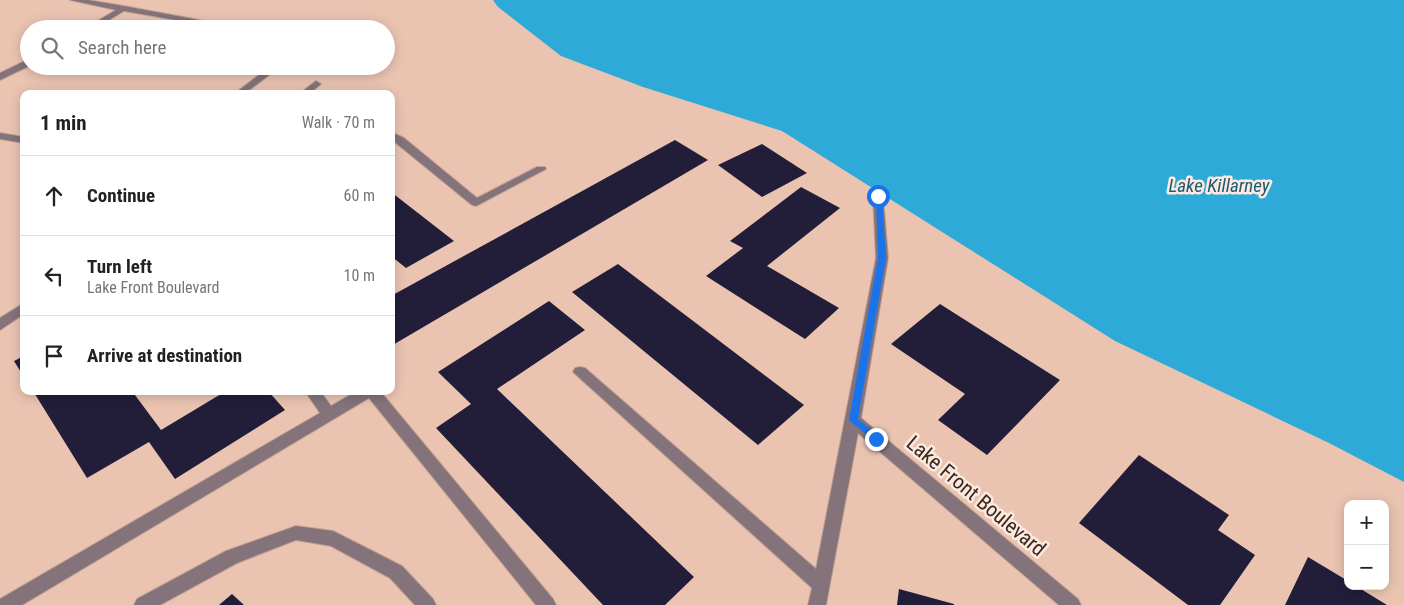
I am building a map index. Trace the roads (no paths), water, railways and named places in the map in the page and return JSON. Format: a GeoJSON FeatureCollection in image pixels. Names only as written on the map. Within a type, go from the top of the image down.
{"type":"FeatureCollection","features":[{"type":"Feature","properties":{"kind":"street"},"geometry":{"type":"LineString","coordinates":[[74,0],[192,20]]}},
{"type":"Feature","properties":{"kind":"street"},"geometry":{"type":"LineString","coordinates":[[103,20],[124,8]]}},
{"type":"Feature","properties":{"kind":"street"},"geometry":{"type":"LineString","coordinates":[[0,78],[20,67]]}},
{"type":"Feature","properties":{"kind":"street"},"geometry":{"type":"LineString","coordinates":[[244,90],[264,75]]}},
{"type":"Feature","properties":{"kind":"street"},"geometry":{"type":"LineString","coordinates":[[308,90],[316,84]]}},
{"type":"Feature","properties":{"kind":"street"},"geometry":{"type":"LineString","coordinates":[[0,136],[20,139]]}},
{"type":"Feature","properties":{"kind":"street"},"geometry":{"type":"LineString","coordinates":[[395,137],[476,203],[540,169]]}},
{"type":"Feature","properties":{"kind":"street"},"geometry":{"type":"LineString","coordinates":[[817,605],[882,258],[878,196]]}},
{"type":"Feature","properties":{"kind":"street"},"geometry":{"type":"LineString","coordinates":[[0,325],[20,309]]}},
{"type":"Feature","properties":{"kind":"street"},"geometry":{"type":"LineString","coordinates":[[580,372],[821,586]]}},
{"type":"Feature","properties":{"kind":"street"},"geometry":{"type":"LineString","coordinates":[[315,395],[329,415]]}},
{"type":"Feature","properties":{"kind":"street"},"geometry":{"type":"LineString","coordinates":[[6,605],[364,395]]}},
{"type":"Feature","properties":{"kind":"street"},"geometry":{"type":"LineString","coordinates":[[374,395],[547,605]]}},
{"type":"Feature","properties":{"kind":"street","name":"Lake Front Boulevard"},"geometry":{"type":"LineString","coordinates":[[853,420],[1072,605]]}},
{"type":"Feature","properties":{"kind":"street"},"geometry":{"type":"LineString","coordinates":[[143,605],[232,557],[296,533],[333,539],[396,572],[426,605]]}},
{"type":"Feature","properties":{"kind":"water","name":"Lake Killarney"},"geometry":{"type":"Polygon","coordinates":[[[493,0],[1404,0],[1404,482],[1329,443],[1115,341],[782,131],[643,87],[561,56],[498,7],[493,0]]]}}]}
